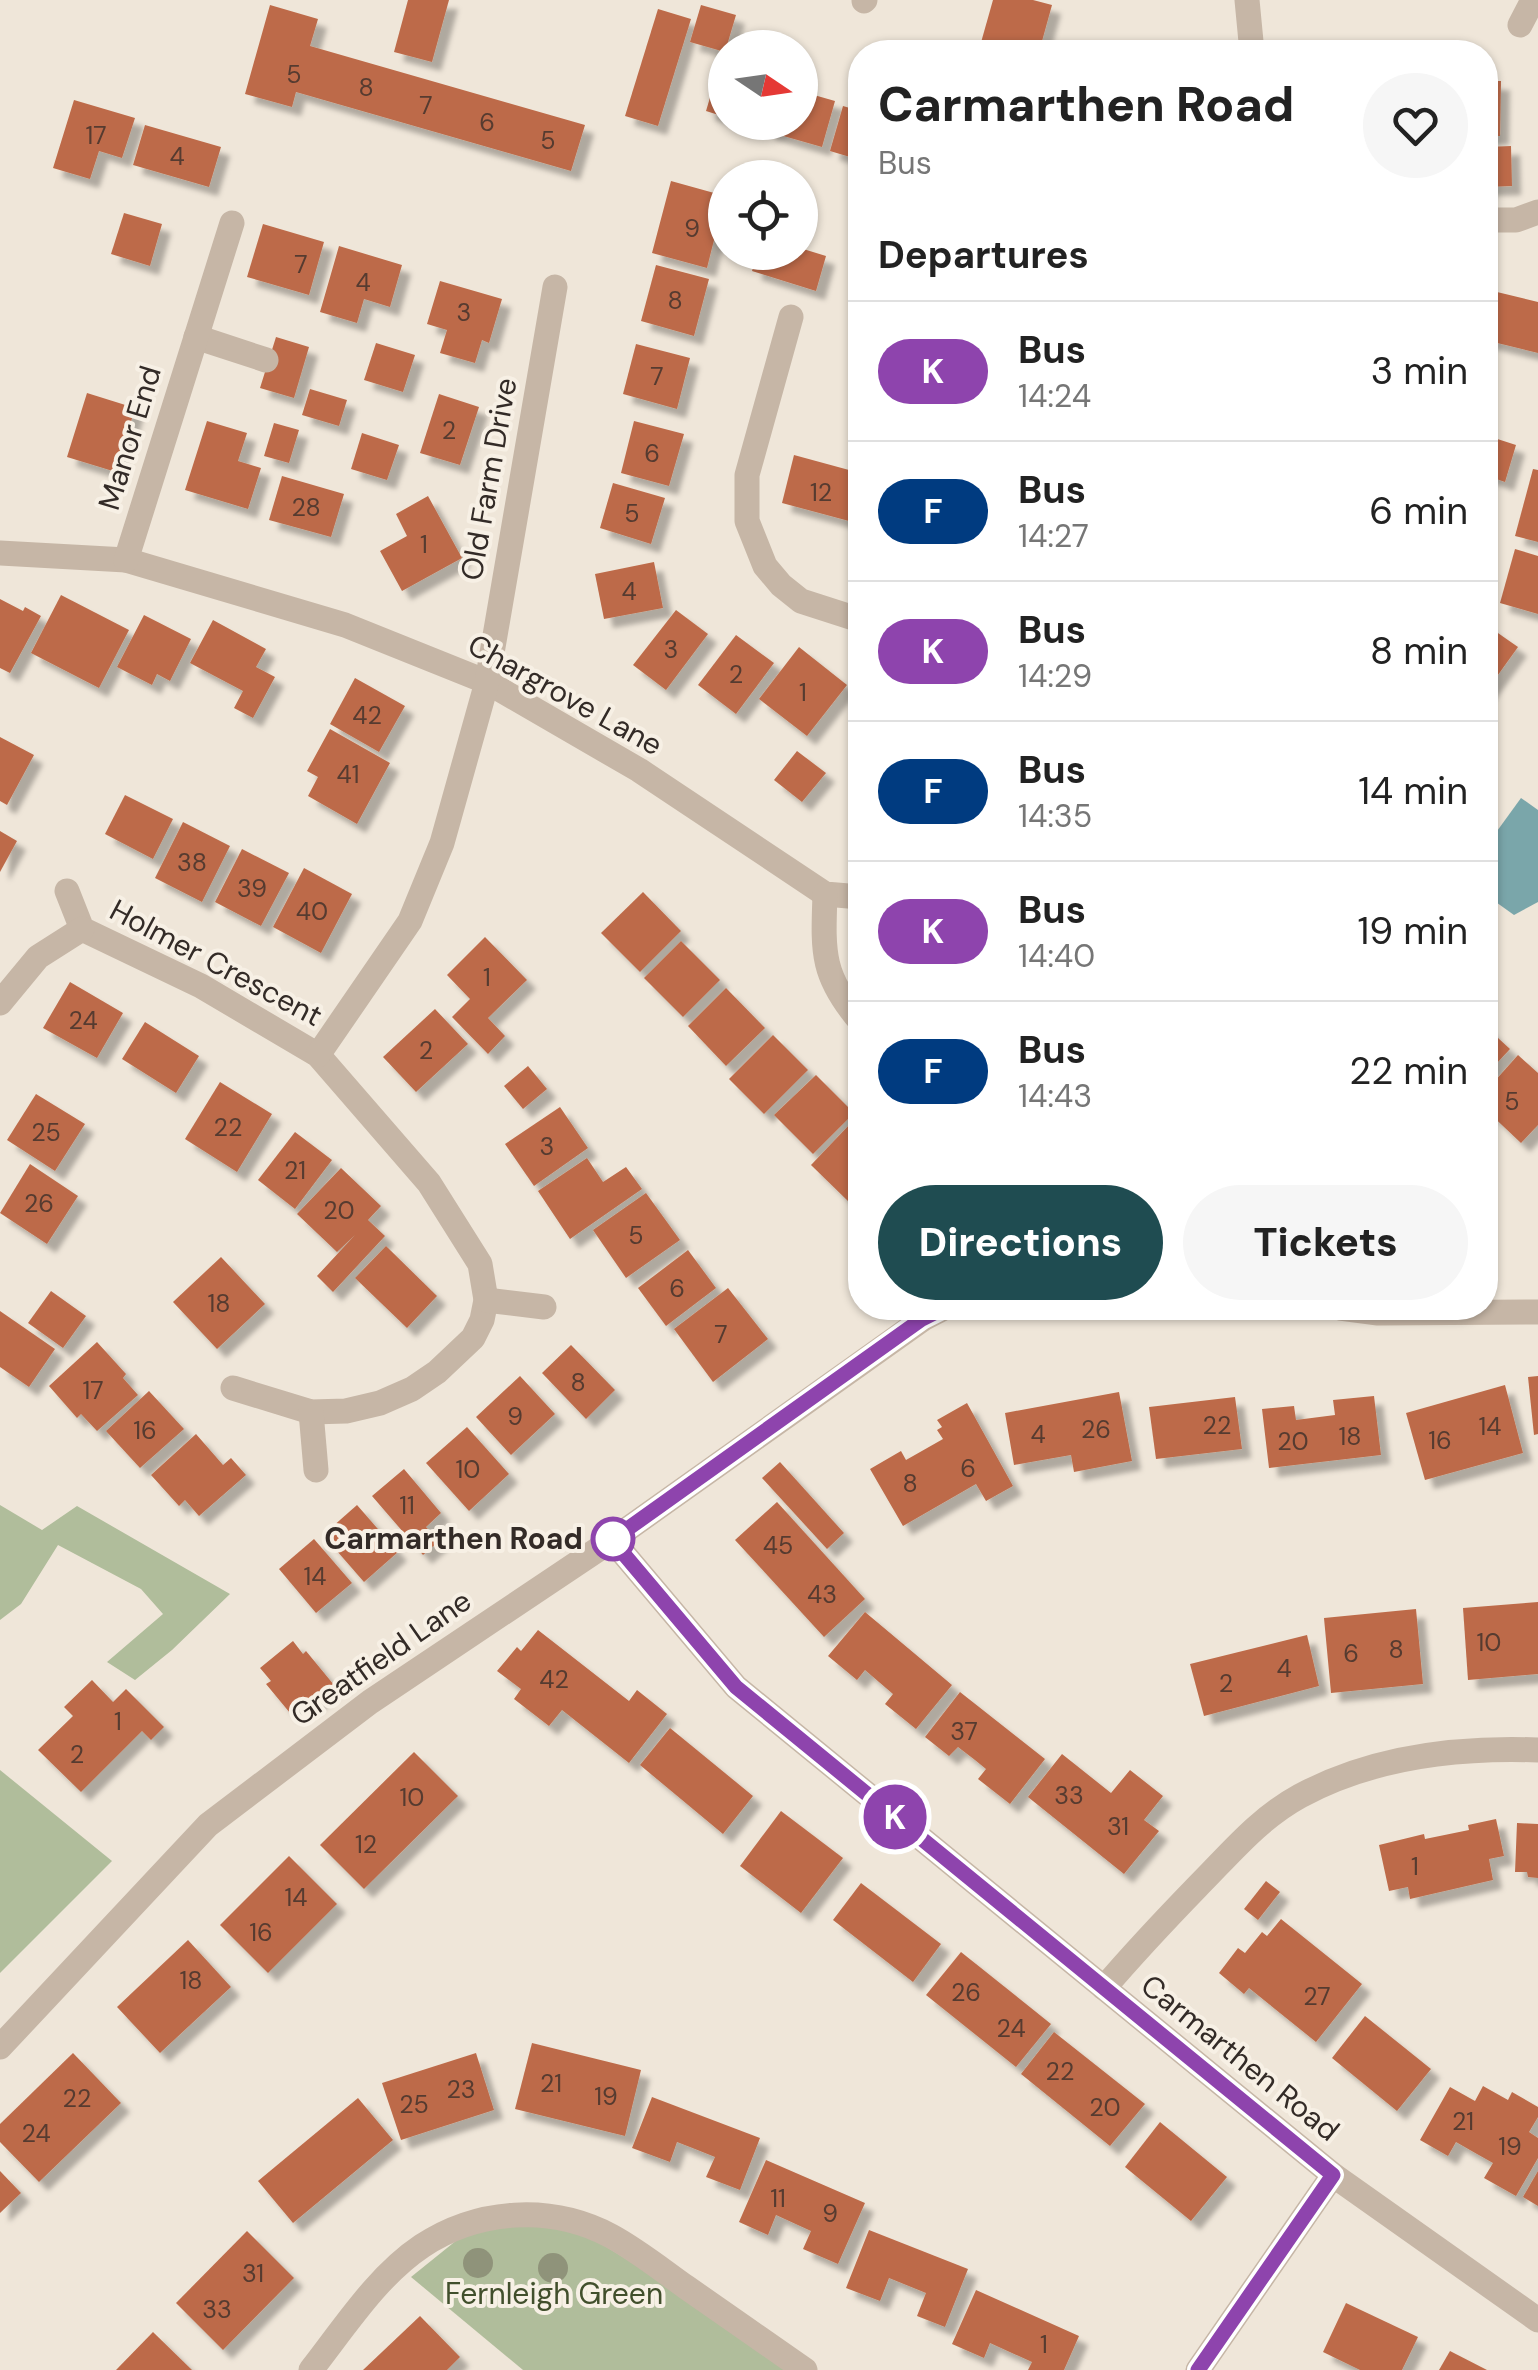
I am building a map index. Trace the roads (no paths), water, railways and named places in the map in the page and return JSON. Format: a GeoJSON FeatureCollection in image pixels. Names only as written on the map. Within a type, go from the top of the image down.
{"type":"FeatureCollection","features":[{"type":"Feature","properties":{"kind":"street"},"geometry":{"type":"LineString","coordinates":[[1247,0],[1251,40]]}},
{"type":"Feature","properties":{"kind":"street"},"geometry":{"type":"LineString","coordinates":[[1520,25],[1534,0]]}},
{"type":"Feature","properties":{"kind":"street"},"geometry":{"type":"LineString","coordinates":[[1498,220],[1516,220],[1538,212]]}},
{"type":"Feature","properties":{"kind":"street","name":"Manor End"},"geometry":{"type":"LineString","coordinates":[[126,560],[232,222]]}},
{"type":"Feature","properties":{"kind":"street","name":"Old Farm Drive"},"geometry":{"type":"LineString","coordinates":[[487,682],[555,287]]}},
{"type":"Feature","properties":{"kind":"street"},"geometry":{"type":"LineString","coordinates":[[791,317],[747,475],[747,520],[759,554],[781,585],[801,601],[848,616]]}},
{"type":"Feature","properties":{"kind":"street","name":"Manor End"},"geometry":{"type":"LineString","coordinates":[[196,336],[266,360]]}},
{"type":"Feature","properties":{"kind":"street","name":"Chargrove Lane"},"geometry":{"type":"LineString","coordinates":[[0,553],[126,560],[345,625],[487,682],[639,770],[825,894]]}},
{"type":"Feature","properties":{"kind":"street","name":"Holmer Crescent"},"geometry":{"type":"LineString","coordinates":[[318,1055],[395,946],[423,896],[442,843],[487,682]]}},
{"type":"Feature","properties":{"kind":"street","name":"Holmer Crescent"},"geometry":{"type":"LineString","coordinates":[[68,890],[82,929],[201,986],[318,1055],[430,1183],[480,1264],[486,1300]]}},
{"type":"Feature","properties":{"kind":"street"},"geometry":{"type":"LineString","coordinates":[[848,896],[825,894],[823,944],[830,980],[848,1005]]}},
{"type":"Feature","properties":{"kind":"street","name":"Holmer Crescent"},"geometry":{"type":"LineString","coordinates":[[0,1003],[38,957],[82,929]]}},
{"type":"Feature","properties":{"kind":"street"},"geometry":{"type":"LineString","coordinates":[[234,1388],[312,1412],[346,1411],[380,1403],[437,1372],[472,1338],[482,1320],[486,1300],[544,1307]]}},
{"type":"Feature","properties":{"kind":"street"},"geometry":{"type":"LineString","coordinates":[[1498,1311],[1538,1312]]}},
{"type":"Feature","properties":{"kind":"street","name":"Greatfield Lane"},"geometry":{"type":"LineString","coordinates":[[0,2047],[208,1825],[370,1702],[612,1540],[921,1320]]}},
{"type":"Feature","properties":{"kind":"street"},"geometry":{"type":"LineString","coordinates":[[312,1412],[316,1470]]}},
{"type":"Feature","properties":{"kind":"street","name":"Carmarthen Road"},"geometry":{"type":"LineString","coordinates":[[612,1540],[736,1687],[1333,2175],[1538,2320]]}},
{"type":"Feature","properties":{"kind":"street"},"geometry":{"type":"LineString","coordinates":[[1104,1988],[1229,1851],[1298,1797],[1338,1778],[1403,1760],[1456,1752],[1538,1750]]}},
{"type":"Feature","properties":{"kind":"street"},"geometry":{"type":"LineString","coordinates":[[1198,2370],[1333,2175]]}},
{"type":"Feature","properties":{"kind":"street"},"geometry":{"type":"LineString","coordinates":[[311,2370],[382,2282],[420,2247],[450,2230],[484,2219],[534,2214],[573,2221],[610,2236],[805,2370]]}},
{"type":"Feature","properties":{"kind":"water"},"geometry":{"type":"Polygon","coordinates":[[[1521,798],[1538,810],[1538,902],[1514,915],[1498,904],[1498,830],[1521,798]]]}},
{"type":"Feature","properties":{"kind":"place","name":"Carmarthen Road"},"geometry":{"type":"Point","coordinates":[613,1539]}},
{"type":"Feature","properties":{"kind":"park label","name":"Fernleigh Green"},"geometry":{"type":"Point","coordinates":[554,2294]}}]}
